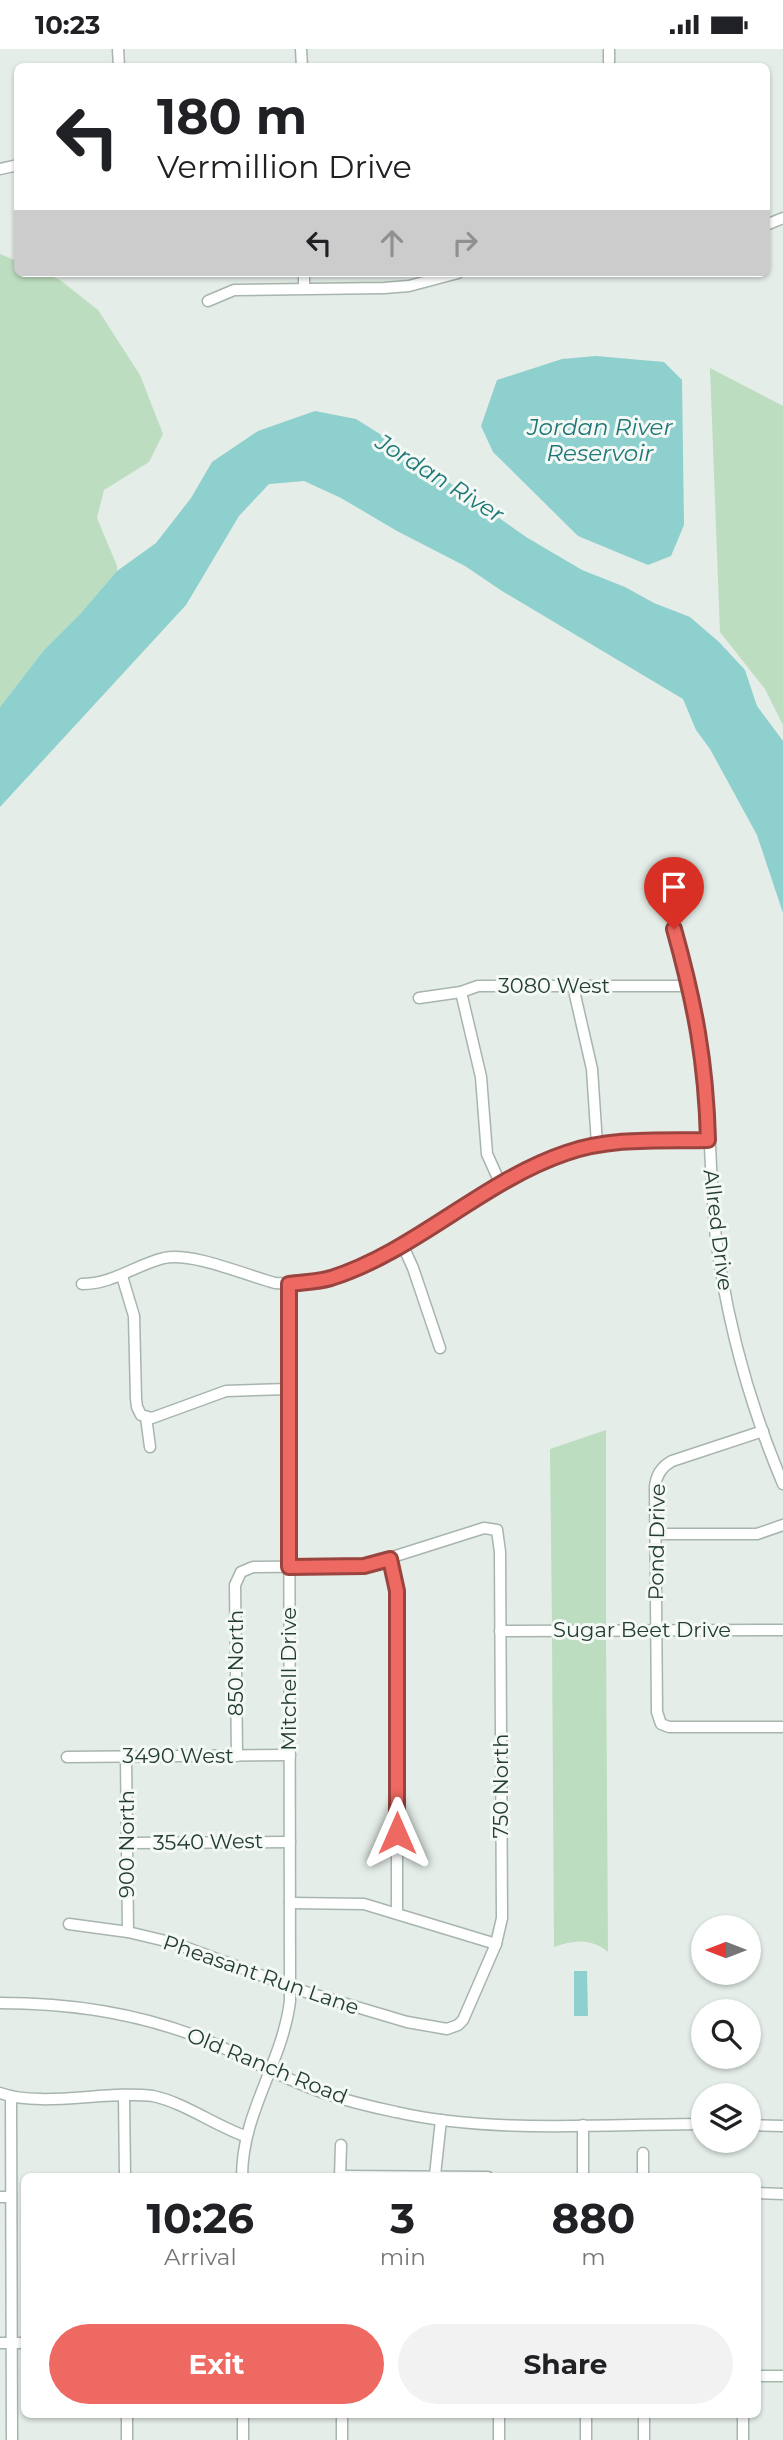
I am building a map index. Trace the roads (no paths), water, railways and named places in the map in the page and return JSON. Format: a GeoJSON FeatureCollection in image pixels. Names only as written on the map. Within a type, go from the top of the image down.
{"type":"FeatureCollection","features":[{"type":"Feature","properties":{"kind":"street"},"geometry":{"type":"LineString","coordinates":[[304,277],[304,288]]}},
{"type":"Feature","properties":{"kind":"street"},"geometry":{"type":"LineString","coordinates":[[208,301],[234,290],[409,286],[443,277]]}},
{"type":"Feature","properties":{"kind":"street","name":"Allred Drive"},"geometry":{"type":"LineString","coordinates":[[674,929],[690,986],[703,1054],[713,1214],[722,1273],[740,1357],[783,1484]]}},
{"type":"Feature","properties":{"kind":"street","name":"3080 West"},"geometry":{"type":"LineString","coordinates":[[419,998],[461,992],[478,986],[690,986]]}},
{"type":"Feature","properties":{"kind":"street"},"geometry":{"type":"LineString","coordinates":[[575,986],[592,1069],[597,1144]]}},
{"type":"Feature","properties":{"kind":"street"},"geometry":{"type":"LineString","coordinates":[[461,992],[481,1077],[486,1148],[501,1185]]}},
{"type":"Feature","properties":{"kind":"street"},"geometry":{"type":"LineString","coordinates":[[82,1284],[103,1282],[162,1259],[182,1257],[275,1283],[317,1281],[339,1275],[401,1244],[548,1160],[597,1144],[708,1140]]}},
{"type":"Feature","properties":{"kind":"street"},"geometry":{"type":"LineString","coordinates":[[401,1244],[413,1268],[440,1348]]}},
{"type":"Feature","properties":{"kind":"street"},"geometry":{"type":"LineString","coordinates":[[121,1276],[134,1316],[137,1407],[141,1415],[156,1417],[226,1391],[288,1389]]}},
{"type":"Feature","properties":{"kind":"street","name":"Mitchell Drive"},"geometry":{"type":"LineString","coordinates":[[242,2173],[246,2136],[287,2024],[291,1986],[289,1284]]}},
{"type":"Feature","properties":{"kind":"street"},"geometry":{"type":"LineString","coordinates":[[146,1417],[149,1447]]}},
{"type":"Feature","properties":{"kind":"street","name":"Pond Drive"},"geometry":{"type":"LineString","coordinates":[[763,1431],[677,1459],[663,1467],[656,1481],[656,1712],[662,1724],[674,1727],[783,1727]]}},
{"type":"Feature","properties":{"kind":"street"},"geometry":{"type":"LineString","coordinates":[[656,1534],[757,1534],[783,1525]]}},
{"type":"Feature","properties":{"kind":"street","name":"750 North"},"geometry":{"type":"LineString","coordinates":[[390,1559],[484,1528],[497,1530],[500,1552],[502,1906],[496,1944],[463,2020],[452,2028]]}},
{"type":"Feature","properties":{"kind":"street"},"geometry":{"type":"LineString","coordinates":[[289,1567],[364,1566],[390,1559],[397,1591],[397,1913]]}},
{"type":"Feature","properties":{"kind":"street","name":"850 North"},"geometry":{"type":"LineString","coordinates":[[237,1756],[235,1585],[241,1572],[253,1567],[289,1567]]}},
{"type":"Feature","properties":{"kind":"street","name":"Sugar Beet Drive"},"geometry":{"type":"LineString","coordinates":[[500,1631],[783,1630]]}},
{"type":"Feature","properties":{"kind":"street","name":"3490 West"},"geometry":{"type":"LineString","coordinates":[[66,1757],[290,1755]]}},
{"type":"Feature","properties":{"kind":"street","name":"900 North"},"geometry":{"type":"LineString","coordinates":[[126,1756],[128,1932]]}},
{"type":"Feature","properties":{"kind":"street","name":"3540 West"},"geometry":{"type":"LineString","coordinates":[[127,1843],[290,1842]]}},
{"type":"Feature","properties":{"kind":"street"},"geometry":{"type":"LineString","coordinates":[[290,1903],[364,1903],[496,1944]]}},
{"type":"Feature","properties":{"kind":"street","name":"Pheasant Run Lane"},"geometry":{"type":"LineString","coordinates":[[69,1924],[128,1932],[198,1951],[291,1986],[407,2022],[452,2028]]}},
{"type":"Feature","properties":{"kind":"street","name":"Old Ranch Road"},"geometry":{"type":"LineString","coordinates":[[0,2003],[71,2005],[116,2013],[194,2035],[324,2093],[398,2113],[441,2120],[505,2125],[691,2125]]}},
{"type":"Feature","properties":{"kind":"street"},"geometry":{"type":"LineString","coordinates":[[0,2092],[11,2097],[159,2097],[223,2128],[246,2136]]}},
{"type":"Feature","properties":{"kind":"street"},"geometry":{"type":"LineString","coordinates":[[124,2095],[125,2173]]}},
{"type":"Feature","properties":{"kind":"street"},"geometry":{"type":"LineString","coordinates":[[11,2097],[5,2197],[12,2343],[12,2440]]}},
{"type":"Feature","properties":{"kind":"street"},"geometry":{"type":"LineString","coordinates":[[435,2173],[441,2120]]}},
{"type":"Feature","properties":{"kind":"street"},"geometry":{"type":"LineString","coordinates":[[583,2125],[583,2173]]}},
{"type":"Feature","properties":{"kind":"street"},"geometry":{"type":"LineString","coordinates":[[761,2125],[783,2126]]}},
{"type":"Feature","properties":{"kind":"street"},"geometry":{"type":"LineString","coordinates":[[340,2173],[341,2145]]}},
{"type":"Feature","properties":{"kind":"street"},"geometry":{"type":"LineString","coordinates":[[643,2153],[643,2173]]}},
{"type":"Feature","properties":{"kind":"street"},"geometry":{"type":"LineString","coordinates":[[761,2193],[783,2194]]}},
{"type":"Feature","properties":{"kind":"street"},"geometry":{"type":"LineString","coordinates":[[0,2343],[21,2343]]}},
{"type":"Feature","properties":{"kind":"street"},"geometry":{"type":"LineString","coordinates":[[761,2376],[783,2376]]}},
{"type":"Feature","properties":{"kind":"street"},"geometry":{"type":"LineString","coordinates":[[127,2418],[127,2440]]}},
{"type":"Feature","properties":{"kind":"street"},"geometry":{"type":"LineString","coordinates":[[243,2418],[243,2440]]}},
{"type":"Feature","properties":{"kind":"street"},"geometry":{"type":"LineString","coordinates":[[342,2418],[342,2440]]}},
{"type":"Feature","properties":{"kind":"street"},"geometry":{"type":"LineString","coordinates":[[499,2418],[499,2440]]}},
{"type":"Feature","properties":{"kind":"street"},"geometry":{"type":"LineString","coordinates":[[586,2418],[586,2440]]}},
{"type":"Feature","properties":{"kind":"street"},"geometry":{"type":"LineString","coordinates":[[643,2418],[644,2440]]}},
{"type":"Feature","properties":{"kind":"street"},"geometry":{"type":"LineString","coordinates":[[743,2418],[743,2440]]}},
{"type":"Feature","properties":{"kind":"water","name":"Jordan River Reservoir"},"geometry":{"type":"Polygon","coordinates":[[[596,356],[664,362],[682,380],[684,525],[671,556],[648,565],[578,536],[493,452],[481,426],[497,380],[562,359],[596,356]]]}},
{"type":"Feature","properties":{"kind":"water","name":"Jordan River"},"geometry":{"type":"Polygon","coordinates":[[[315,411],[356,419],[526,537],[582,570],[690,617],[719,642],[745,670],[757,706],[783,741],[783,913],[757,835],[710,749],[696,730],[683,699],[465,566],[341,498],[304,481],[269,484],[239,516],[186,605],[0,807],[0,707],[44,650],[117,571],[156,543],[191,498],[212,462],[258,431],[315,411]]]}},
{"type":"Feature","properties":{"kind":"water"},"geometry":{"type":"Polygon","coordinates":[[[574,1971],[587,1971],[588,2016],[574,2016],[574,1971]]]}}]}
